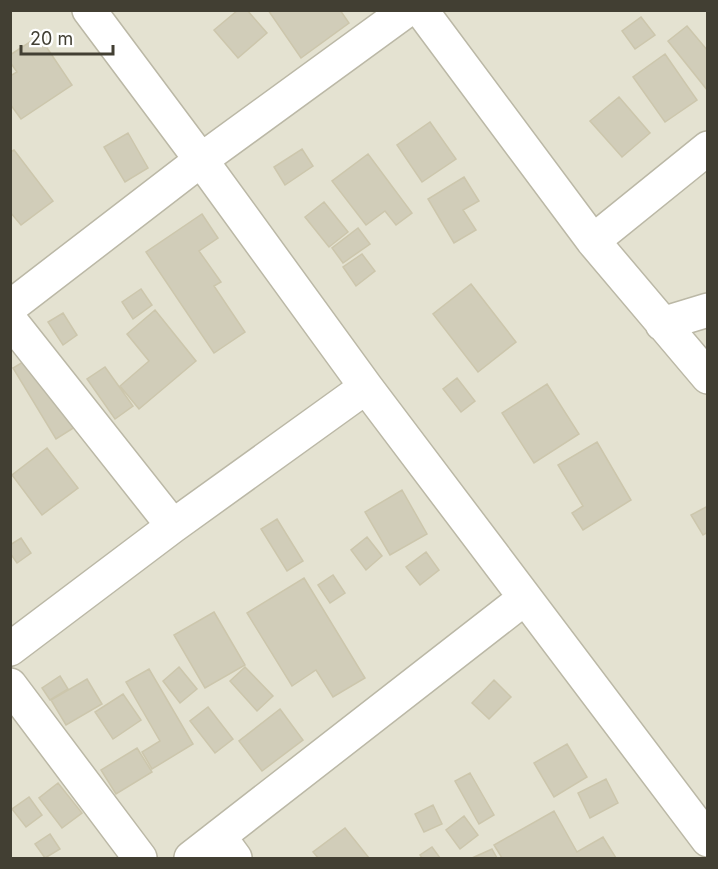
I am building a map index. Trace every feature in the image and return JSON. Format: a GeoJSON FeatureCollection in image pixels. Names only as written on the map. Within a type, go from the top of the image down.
{"type":"FeatureCollection","features":[{"type":"Feature","properties":{"kind":"street"},"geometry":{"type":"LineString","coordinates":[[88,10],[201,160],[366,387],[708,840]]}},
{"type":"Feature","properties":{"kind":"street"},"geometry":{"type":"LineString","coordinates":[[10,307],[201,160],[407,10]]}},
{"type":"Feature","properties":{"kind":"street"},"geometry":{"type":"LineString","coordinates":[[421,10],[594,242],[708,377]]}},
{"type":"Feature","properties":{"kind":"street"},"geometry":{"type":"LineString","coordinates":[[594,242],[708,148]]}},
{"type":"Feature","properties":{"kind":"street"},"geometry":{"type":"LineString","coordinates":[[662,324],[708,310]]}},
{"type":"Feature","properties":{"kind":"street"},"geometry":{"type":"LineString","coordinates":[[10,320],[173,526]]}},
{"type":"Feature","properties":{"kind":"street"},"geometry":{"type":"LineString","coordinates":[[10,649],[173,526],[366,387]]}},
{"type":"Feature","properties":{"kind":"street"},"geometry":{"type":"LineString","coordinates":[[191,858],[227,847],[525,598]]}},
{"type":"Feature","properties":{"kind":"street"},"geometry":{"type":"LineString","coordinates":[[10,685],[140,858]]}},
{"type":"Feature","properties":{"kind":"shaded area"},"geometry":{"type":"Polygon","coordinates":[[[11,11],[707,11],[707,858],[11,858],[11,11]]]}},
{"type":"Feature","properties":{"kind":"building"},"geometry":{"type":"Polygon","coordinates":[[[238,10],[247,10],[267,33],[238,58],[214,30],[238,10]]]}},
{"type":"Feature","properties":{"kind":"building"},"geometry":{"type":"Polygon","coordinates":[[[268,10],[340,10],[349,23],[301,58],[268,10]]]}},
{"type":"Feature","properties":{"kind":"building"},"geometry":{"type":"Polygon","coordinates":[[[641,17],[655,35],[635,49],[622,31],[641,17]]]}},
{"type":"Feature","properties":{"kind":"building"},"geometry":{"type":"Polygon","coordinates":[[[687,26],[708,51],[708,91],[668,41],[687,26]]]}},
{"type":"Feature","properties":{"kind":"building"},"geometry":{"type":"Polygon","coordinates":[[[39,36],[72,85],[21,119],[10,104],[10,76],[17,72],[10,62],[10,55],[39,36]]]}},
{"type":"Feature","properties":{"kind":"building"},"geometry":{"type":"Polygon","coordinates":[[[665,54],[697,100],[665,122],[633,77],[665,54]]]}},
{"type":"Feature","properties":{"kind":"building"},"geometry":{"type":"Polygon","coordinates":[[[619,97],[650,133],[622,157],[590,121],[619,97]]]}},
{"type":"Feature","properties":{"kind":"building"},"geometry":{"type":"Polygon","coordinates":[[[430,122],[456,159],[422,182],[397,145],[430,122]]]}},
{"type":"Feature","properties":{"kind":"building"},"geometry":{"type":"Polygon","coordinates":[[[128,133],[148,168],[125,182],[104,147],[128,133]]]}},
{"type":"Feature","properties":{"kind":"building"},"geometry":{"type":"Polygon","coordinates":[[[302,149],[313,166],[285,185],[274,167],[302,149]]]}},
{"type":"Feature","properties":{"kind":"building"},"geometry":{"type":"Polygon","coordinates":[[[14,150],[53,201],[21,225],[10,212],[10,152],[14,150]]]}},
{"type":"Feature","properties":{"kind":"building"},"geometry":{"type":"Polygon","coordinates":[[[368,154],[412,213],[396,225],[385,211],[366,225],[332,181],[368,154]]]}},
{"type":"Feature","properties":{"kind":"building"},"geometry":{"type":"Polygon","coordinates":[[[464,177],[479,201],[463,210],[476,230],[454,243],[428,199],[464,177]]]}},
{"type":"Feature","properties":{"kind":"building"},"geometry":{"type":"Polygon","coordinates":[[[324,202],[348,232],[329,247],[305,217],[324,202]]]}},
{"type":"Feature","properties":{"kind":"building"},"geometry":{"type":"Polygon","coordinates":[[[202,214],[218,238],[199,251],[221,282],[214,286],[245,332],[214,353],[146,252],[202,214]]]}},
{"type":"Feature","properties":{"kind":"building"},"geometry":{"type":"Polygon","coordinates":[[[358,228],[370,244],[343,263],[332,248],[358,228]]]}},
{"type":"Feature","properties":{"kind":"building"},"geometry":{"type":"Polygon","coordinates":[[[362,254],[375,271],[356,286],[343,267],[362,254]]]}},
{"type":"Feature","properties":{"kind":"building"},"geometry":{"type":"Polygon","coordinates":[[[471,284],[516,342],[478,372],[433,314],[471,284]]]}},
{"type":"Feature","properties":{"kind":"building"},"geometry":{"type":"Polygon","coordinates":[[[141,289],[152,305],[133,319],[122,302],[141,289]]]}},
{"type":"Feature","properties":{"kind":"building"},"geometry":{"type":"Polygon","coordinates":[[[155,310],[196,361],[139,409],[120,386],[149,361],[127,334],[155,310]]]}},
{"type":"Feature","properties":{"kind":"building"},"geometry":{"type":"Polygon","coordinates":[[[63,313],[77,335],[63,345],[48,322],[63,313]]]}},
{"type":"Feature","properties":{"kind":"building"},"geometry":{"type":"Polygon","coordinates":[[[33,356],[75,427],[56,439],[13,368],[33,356]]]}},
{"type":"Feature","properties":{"kind":"building"},"geometry":{"type":"Polygon","coordinates":[[[105,367],[133,406],[115,419],[87,379],[105,367]]]}},
{"type":"Feature","properties":{"kind":"building"},"geometry":{"type":"Polygon","coordinates":[[[457,378],[475,401],[461,412],[443,389],[457,378]]]}},
{"type":"Feature","properties":{"kind":"building"},"geometry":{"type":"Polygon","coordinates":[[[547,384],[579,434],[534,463],[502,413],[547,384]]]}},
{"type":"Feature","properties":{"kind":"building"},"geometry":{"type":"Polygon","coordinates":[[[597,442],[631,500],[583,530],[572,513],[583,506],[558,465],[597,442]]]}},
{"type":"Feature","properties":{"kind":"building"},"geometry":{"type":"Polygon","coordinates":[[[47,448],[78,488],[42,515],[12,475],[47,448]]]}},
{"type":"Feature","properties":{"kind":"building"},"geometry":{"type":"Polygon","coordinates":[[[402,490],[427,534],[390,555],[365,512],[402,490]]]}},
{"type":"Feature","properties":{"kind":"building"},"geometry":{"type":"Polygon","coordinates":[[[708,506],[708,532],[703,535],[691,515],[708,506]]]}},
{"type":"Feature","properties":{"kind":"building"},"geometry":{"type":"Polygon","coordinates":[[[277,519],[303,561],[287,571],[261,529],[277,519]]]}},
{"type":"Feature","properties":{"kind":"building"},"geometry":{"type":"Polygon","coordinates":[[[367,537],[382,556],[366,570],[351,550],[367,537]]]}},
{"type":"Feature","properties":{"kind":"building"},"geometry":{"type":"Polygon","coordinates":[[[21,538],[31,553],[17,563],[10,553],[10,545],[21,538]]]}},
{"type":"Feature","properties":{"kind":"building"},"geometry":{"type":"Polygon","coordinates":[[[426,552],[439,570],[420,585],[406,567],[426,552]]]}},
{"type":"Feature","properties":{"kind":"building"},"geometry":{"type":"Polygon","coordinates":[[[333,575],[345,593],[330,603],[318,585],[333,575]]]}},
{"type":"Feature","properties":{"kind":"building"},"geometry":{"type":"Polygon","coordinates":[[[304,578],[365,678],[333,697],[316,670],[292,686],[247,613],[304,578]]]}},
{"type":"Feature","properties":{"kind":"building"},"geometry":{"type":"Polygon","coordinates":[[[214,612],[245,665],[205,688],[174,635],[214,612]]]}},
{"type":"Feature","properties":{"kind":"building"},"geometry":{"type":"Polygon","coordinates":[[[179,667],[197,689],[180,703],[163,681],[179,667]]]}},
{"type":"Feature","properties":{"kind":"building"},"geometry":{"type":"Polygon","coordinates":[[[245,667],[273,696],[257,711],[230,681],[245,667]]]}},
{"type":"Feature","properties":{"kind":"building"},"geometry":{"type":"Polygon","coordinates":[[[149,669],[193,744],[152,769],[142,752],[160,741],[126,682],[149,669]]]}},
{"type":"Feature","properties":{"kind":"building"},"geometry":{"type":"Polygon","coordinates":[[[60,676],[68,689],[50,700],[42,688],[60,676]]]}},
{"type":"Feature","properties":{"kind":"building"},"geometry":{"type":"Polygon","coordinates":[[[87,679],[102,704],[66,725],[51,700],[87,679]]]}},
{"type":"Feature","properties":{"kind":"building"},"geometry":{"type":"Polygon","coordinates":[[[494,680],[511,697],[489,719],[472,703],[494,680]]]}},
{"type":"Feature","properties":{"kind":"building"},"geometry":{"type":"Polygon","coordinates":[[[123,694],[141,720],[113,739],[95,712],[123,694]]]}},
{"type":"Feature","properties":{"kind":"building"},"geometry":{"type":"Polygon","coordinates":[[[208,707],[233,739],[215,753],[190,721],[208,707]]]}},
{"type":"Feature","properties":{"kind":"building"},"geometry":{"type":"Polygon","coordinates":[[[280,709],[303,740],[262,771],[239,741],[280,709]]]}},
{"type":"Feature","properties":{"kind":"building"},"geometry":{"type":"Polygon","coordinates":[[[567,744],[587,777],[554,797],[534,763],[567,744]]]}},
{"type":"Feature","properties":{"kind":"building"},"geometry":{"type":"Polygon","coordinates":[[[137,748],[152,772],[116,794],[101,770],[137,748]]]}},
{"type":"Feature","properties":{"kind":"building"},"geometry":{"type":"Polygon","coordinates":[[[470,773],[494,815],[479,824],[455,781],[470,773]]]}},
{"type":"Feature","properties":{"kind":"building"},"geometry":{"type":"Polygon","coordinates":[[[606,779],[618,803],[590,818],[578,793],[606,779]]]}},
{"type":"Feature","properties":{"kind":"building"},"geometry":{"type":"Polygon","coordinates":[[[58,783],[82,813],[62,828],[39,798],[58,783]]]}},
{"type":"Feature","properties":{"kind":"building"},"geometry":{"type":"Polygon","coordinates":[[[29,797],[42,815],[26,827],[12,809],[29,797]]]}},
{"type":"Feature","properties":{"kind":"building"},"geometry":{"type":"Polygon","coordinates":[[[433,805],[442,824],[424,832],[415,814],[433,805]]]}},
{"type":"Feature","properties":{"kind":"building"},"geometry":{"type":"Polygon","coordinates":[[[554,811],[577,852],[603,837],[616,858],[502,858],[494,845],[554,811]]]}},
{"type":"Feature","properties":{"kind":"building"},"geometry":{"type":"Polygon","coordinates":[[[464,816],[478,835],[460,849],[446,830],[464,816]]]}},
{"type":"Feature","properties":{"kind":"building"},"geometry":{"type":"Polygon","coordinates":[[[345,828],[369,858],[318,858],[313,852],[345,828]]]}},
{"type":"Feature","properties":{"kind":"building"},"geometry":{"type":"Polygon","coordinates":[[[50,834],[60,849],[45,858],[35,844],[50,834]]]}},
{"type":"Feature","properties":{"kind":"building"},"geometry":{"type":"Polygon","coordinates":[[[432,847],[440,858],[422,858],[420,855],[432,847]]]}},
{"type":"Feature","properties":{"kind":"building"},"geometry":{"type":"Polygon","coordinates":[[[492,849],[497,858],[472,858],[492,849]]]}}]}
